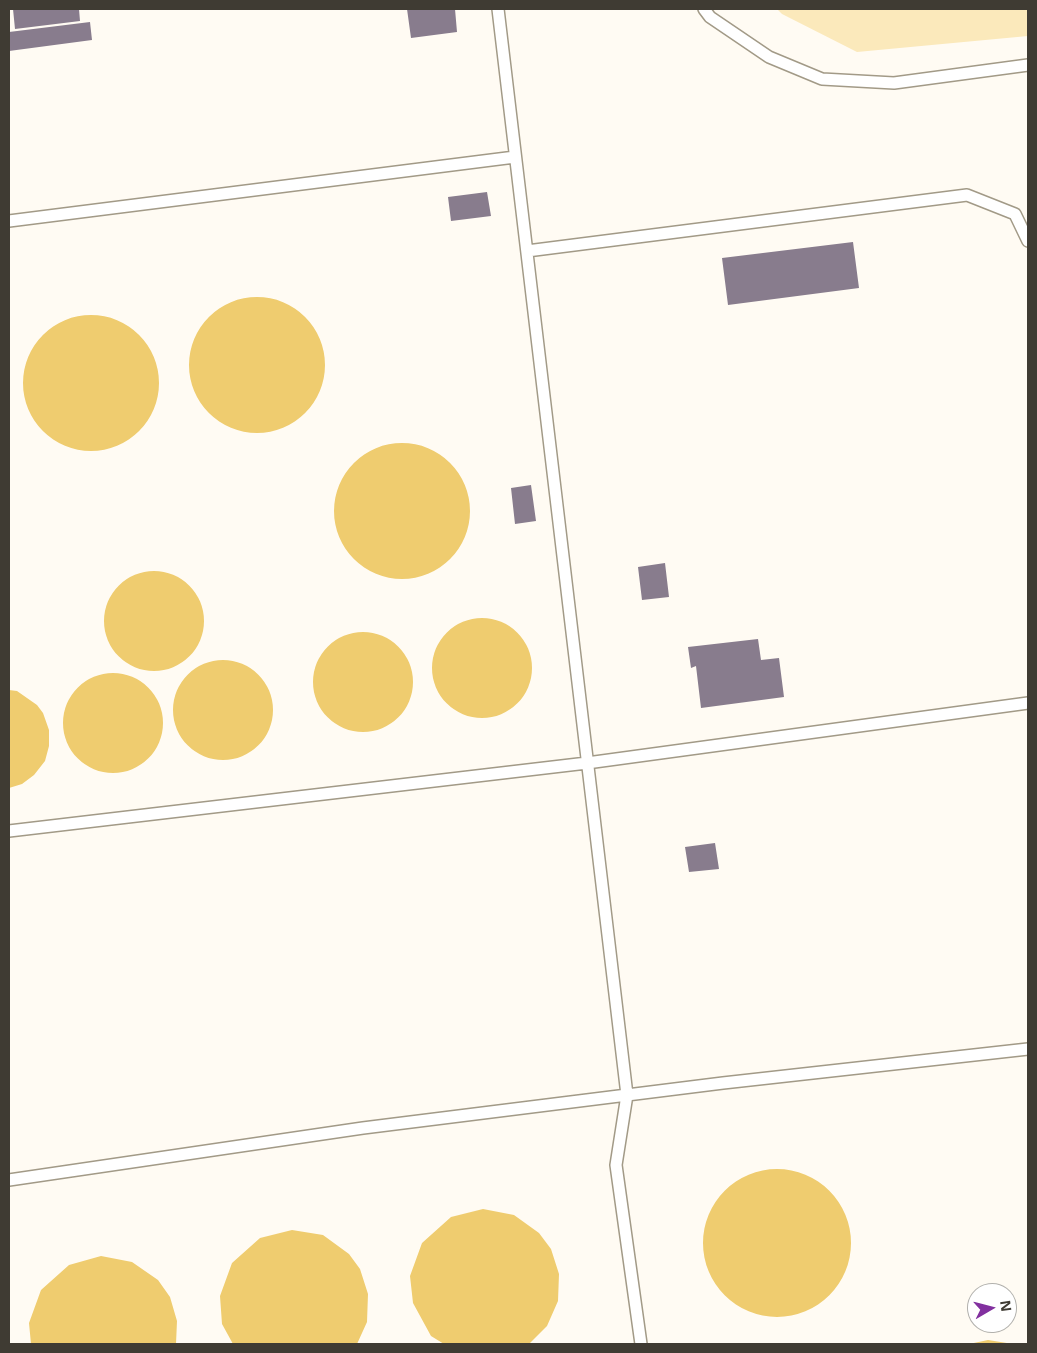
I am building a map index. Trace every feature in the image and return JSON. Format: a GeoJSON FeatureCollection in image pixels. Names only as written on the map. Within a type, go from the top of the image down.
{"type":"FeatureCollection","features":[{"type":"Feature","properties":{"kind":"lane"},"geometry":{"type":"LineString","coordinates":[[498,9],[627,1095],[616,1165],[640,1344]]}},
{"type":"Feature","properties":{"kind":"lane"},"geometry":{"type":"LineString","coordinates":[[704,9],[710,17],[769,57],[822,80],[894,83],[1028,65]]}},
{"type":"Feature","properties":{"kind":"lane"},"geometry":{"type":"LineString","coordinates":[[9,221],[515,157]]}},
{"type":"Feature","properties":{"kind":"lane"},"geometry":{"type":"LineString","coordinates":[[526,251],[967,195],[1015,214],[1028,241]]}},
{"type":"Feature","properties":{"kind":"lane"},"geometry":{"type":"LineString","coordinates":[[9,831],[588,762],[1028,703]]}},
{"type":"Feature","properties":{"kind":"lane"},"geometry":{"type":"LineString","coordinates":[[9,1180],[363,1128],[627,1095],[1028,1049]]}},
{"type":"Feature","properties":{"kind":"shaded area"},"geometry":{"type":"Polygon","coordinates":[[[777,9],[1028,9],[1028,36],[857,52],[782,14],[777,9]]]}},
{"type":"Feature","properties":{"kind":"shaded area"},"geometry":{"type":"Polygon","coordinates":[[[257,297],[283,302],[295,308],[305,317],[314,327],[320,339],[325,365],[320,391],[314,403],[305,413],[295,422],[283,428],[257,433],[231,428],[219,422],[209,413],[200,403],[194,391],[189,365],[194,339],[200,327],[209,317],[219,308],[231,302],[257,297]]]}},
{"type":"Feature","properties":{"kind":"shaded area"},"geometry":{"type":"Polygon","coordinates":[[[91,315],[117,320],[129,326],[139,335],[148,345],[154,357],[159,383],[154,409],[148,421],[139,431],[129,440],[117,446],[91,451],[65,446],[53,440],[43,431],[34,421],[28,409],[23,383],[28,357],[34,345],[43,335],[53,326],[65,320],[91,315]]]}},
{"type":"Feature","properties":{"kind":"shaded area"},"geometry":{"type":"Polygon","coordinates":[[[402,443],[428,448],[440,454],[450,463],[459,473],[465,485],[470,511],[465,537],[459,549],[450,559],[440,568],[428,574],[402,579],[376,574],[364,568],[354,559],[345,549],[339,537],[334,511],[339,485],[345,473],[354,463],[364,454],[376,448],[402,443]]]}},
{"type":"Feature","properties":{"kind":"shaded area"},"geometry":{"type":"Polygon","coordinates":[[[154,571],[173,575],[189,586],[200,602],[204,621],[200,640],[189,656],[173,667],[154,671],[135,667],[119,656],[108,640],[104,621],[108,602],[119,586],[135,575],[154,571]]]}},
{"type":"Feature","properties":{"kind":"shaded area"},"geometry":{"type":"Polygon","coordinates":[[[482,618],[501,622],[517,633],[528,649],[532,668],[528,687],[517,703],[501,714],[482,718],[463,714],[447,703],[436,687],[432,668],[436,649],[447,633],[463,622],[482,618]]]}},
{"type":"Feature","properties":{"kind":"shaded area"},"geometry":{"type":"Polygon","coordinates":[[[363,632],[382,636],[398,647],[409,663],[413,682],[409,701],[398,717],[382,728],[363,732],[344,728],[328,717],[317,701],[313,682],[317,663],[328,647],[344,636],[363,632]]]}},
{"type":"Feature","properties":{"kind":"shaded area"},"geometry":{"type":"Polygon","coordinates":[[[223,660],[242,664],[258,675],[269,691],[273,710],[269,729],[258,745],[242,756],[223,760],[204,756],[188,745],[177,729],[173,710],[177,691],[188,675],[204,664],[223,660]]]}},
{"type":"Feature","properties":{"kind":"shaded area"},"geometry":{"type":"Polygon","coordinates":[[[113,673],[132,677],[148,688],[159,704],[163,723],[159,742],[148,758],[132,769],[113,773],[94,769],[78,758],[67,742],[63,723],[67,704],[78,688],[94,677],[113,673]]]}},
{"type":"Feature","properties":{"kind":"shaded area"},"geometry":{"type":"Polygon","coordinates":[[[9,690],[17,691],[37,705],[43,713],[49,730],[49,746],[45,761],[34,775],[22,784],[9,788],[9,690]]]}},
{"type":"Feature","properties":{"kind":"shaded area"},"geometry":{"type":"Polygon","coordinates":[[[777,1169],[791,1170],[805,1175],[829,1191],[845,1215],[850,1229],[850,1257],[845,1271],[829,1295],[805,1311],[791,1316],[777,1317],[763,1316],[749,1311],[725,1295],[709,1271],[704,1257],[703,1243],[704,1229],[709,1215],[725,1191],[749,1175],[763,1170],[777,1169]]]}},
{"type":"Feature","properties":{"kind":"shaded area"},"geometry":{"type":"Polygon","coordinates":[[[483,1209],[514,1215],[539,1233],[551,1249],[559,1274],[558,1301],[547,1326],[529,1344],[444,1344],[431,1336],[413,1303],[410,1276],[422,1243],[451,1217],[483,1209]]]}},
{"type":"Feature","properties":{"kind":"shaded area"},"geometry":{"type":"Polygon","coordinates":[[[292,1230],[323,1235],[349,1254],[360,1269],[368,1294],[367,1322],[357,1344],[233,1344],[222,1324],[220,1296],[232,1263],[260,1238],[292,1230]]]}},
{"type":"Feature","properties":{"kind":"shaded area"},"geometry":{"type":"Polygon","coordinates":[[[101,1256],[132,1262],[158,1280],[170,1297],[177,1321],[176,1344],[31,1344],[29,1323],[41,1290],[69,1265],[101,1256]]]}},
{"type":"Feature","properties":{"kind":"shaded area"},"geometry":{"type":"Polygon","coordinates":[[[988,1340],[1013,1344],[969,1344],[988,1340]]]}},
{"type":"Feature","properties":{"kind":"building"},"geometry":{"type":"Polygon","coordinates":[[[13,9],[79,9],[80,21],[15,29],[13,9]]]}},
{"type":"Feature","properties":{"kind":"building"},"geometry":{"type":"Polygon","coordinates":[[[407,9],[455,9],[457,32],[411,38],[407,9]]]}},
{"type":"Feature","properties":{"kind":"building"},"geometry":{"type":"Polygon","coordinates":[[[90,22],[92,40],[9,51],[9,32],[90,22]]]}},
{"type":"Feature","properties":{"kind":"building"},"geometry":{"type":"Polygon","coordinates":[[[487,192],[491,216],[451,221],[448,197],[487,192]]]}},
{"type":"Feature","properties":{"kind":"building"},"geometry":{"type":"Polygon","coordinates":[[[853,242],[859,288],[728,305],[722,258],[853,242]]]}},
{"type":"Feature","properties":{"kind":"building"},"geometry":{"type":"Polygon","coordinates":[[[531,485],[536,521],[515,524],[511,488],[531,485]]]}},
{"type":"Feature","properties":{"kind":"building"},"geometry":{"type":"Polygon","coordinates":[[[665,563],[669,597],[642,600],[638,567],[665,563]]]}},
{"type":"Feature","properties":{"kind":"building"},"geometry":{"type":"Polygon","coordinates":[[[758,639],[761,660],[779,658],[784,697],[701,708],[696,666],[691,668],[688,647],[758,639]]]}},
{"type":"Feature","properties":{"kind":"building"},"geometry":{"type":"Polygon","coordinates":[[[715,843],[719,869],[689,872],[685,847],[715,843]]]}}]}
